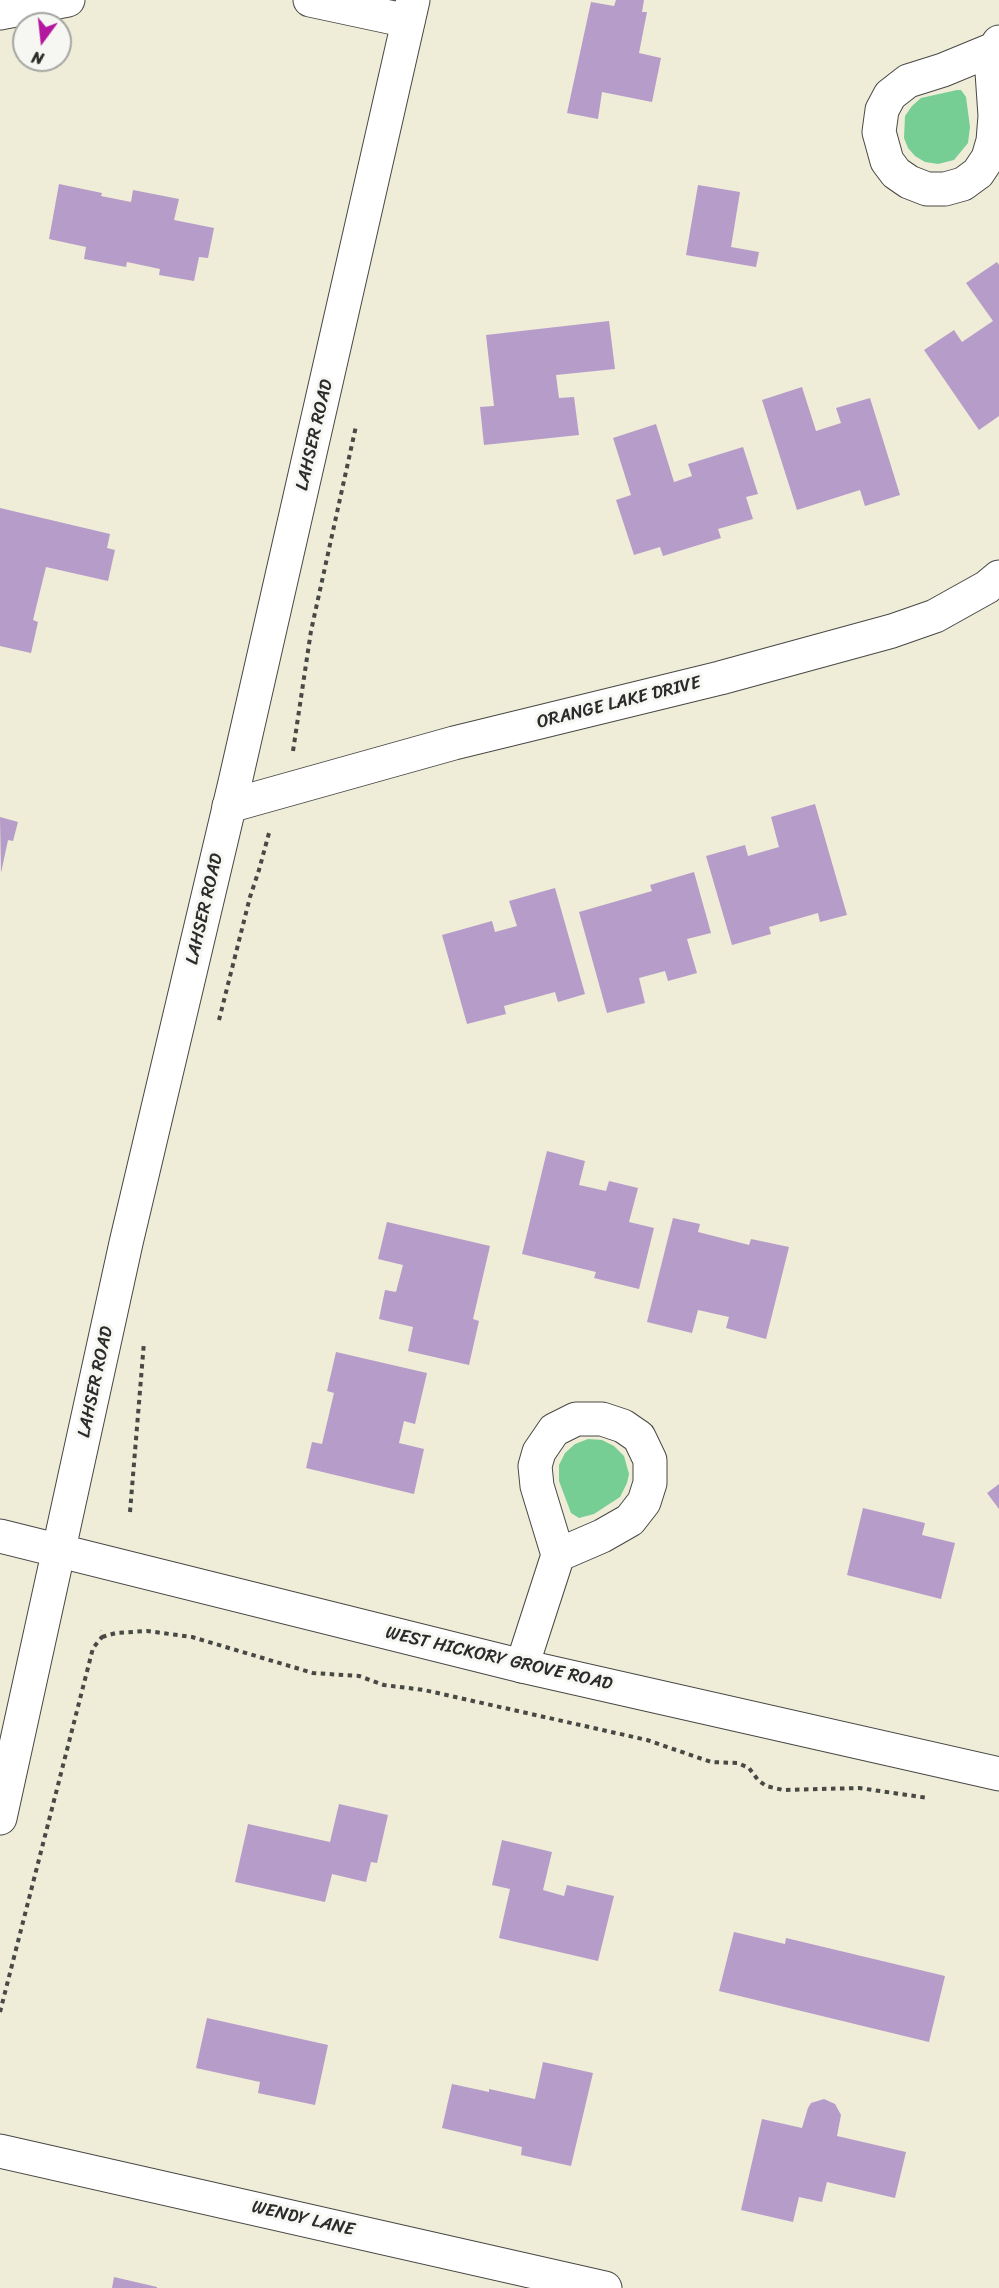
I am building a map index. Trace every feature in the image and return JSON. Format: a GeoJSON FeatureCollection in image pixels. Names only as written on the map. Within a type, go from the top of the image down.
{"type":"FeatureCollection","features":[{"type":"Feature","properties":{"kind":"street"},"geometry":{"type":"LineString","coordinates":[[0,14],[68,0]]}},
{"type":"Feature","properties":{"kind":"street"},"geometry":{"type":"LineString","coordinates":[[310,0],[411,11]]}},
{"type":"Feature","properties":{"kind":"street","name":"LAHSER ROAD"},"geometry":{"type":"LineString","coordinates":[[0,1818],[126,1243],[370,198],[411,11]]}},
{"type":"Feature","properties":{"kind":"street"},"geometry":{"type":"LineString","coordinates":[[997,45],[992,72],[995,116],[993,141],[988,158],[978,172],[963,184],[945,189],[927,189],[909,183],[896,173],[887,161],[879,132],[882,110],[890,94],[908,81],[997,45]]}},
{"type":"Feature","properties":{"kind":"street","name":"ORANGE LAKE DRIVE"},"geometry":{"type":"LineString","coordinates":[[229,806],[454,743],[720,678],[892,631],[935,616],[987,587],[999,577]]}},
{"type":"Feature","properties":{"kind":"street","name":"WEST HICKORY GROVE ROAD"},"geometry":{"type":"LineString","coordinates":[[0,1536],[522,1666],[999,1774]]}},
{"type":"Feature","properties":{"kind":"street"},"geometry":{"type":"LineString","coordinates":[[522,1666],[558,1555]]}},
{"type":"Feature","properties":{"kind":"street","name":"WENDY LANE"},"geometry":{"type":"LineString","coordinates":[[0,2151],[605,2288]]}},
{"type":"Feature","properties":{"kind":"path"},"geometry":{"type":"LineString","coordinates":[[293,750],[311,631],[358,420]]}},
{"type":"Feature","properties":{"kind":"path"},"geometry":{"type":"LineString","coordinates":[[218,1025],[249,897],[263,854]]}},
{"type":"Feature","properties":{"kind":"path"},"geometry":{"type":"LineString","coordinates":[[130,1512],[144,1337]]}},
{"type":"Feature","properties":{"kind":"path"},"geometry":{"type":"LineString","coordinates":[[100,1631],[102,1637]]}},
{"type":"Feature","properties":{"kind":"path"},"geometry":{"type":"LineString","coordinates":[[0,2012],[93,1648],[102,1637],[116,1633],[147,1631],[192,1637],[313,1673],[359,1676],[384,1685],[424,1690],[647,1740],[711,1762],[738,1764],[749,1768],[766,1786],[783,1790],[859,1788],[932,1799]]}},
{"type":"Feature","properties":{"kind":"green space"},"geometry":{"type":"Polygon","coordinates":[[[961,90],[966,97],[970,127],[968,143],[954,160],[938,164],[925,162],[908,148],[904,138],[905,116],[921,98],[961,90]]]}},
{"type":"Feature","properties":{"kind":"green space"},"geometry":{"type":"Polygon","coordinates":[[[588,1439],[602,1440],[614,1446],[624,1456],[629,1474],[620,1497],[594,1514],[579,1518],[571,1513],[559,1481],[559,1465],[565,1453],[575,1444],[588,1439]]]}},
{"type":"Feature","properties":{"kind":"building"},"geometry":{"type":"Polygon","coordinates":[[[616,0],[644,0],[642,12],[647,12],[639,53],[661,58],[652,102],[602,92],[598,119],[567,113],[591,2],[614,6],[616,0]]]}},
{"type":"Feature","properties":{"kind":"building"},"geometry":{"type":"Polygon","coordinates":[[[59,184],[131,202],[133,190],[179,199],[174,220],[214,228],[208,258],[199,257],[194,281],[159,275],[160,269],[127,262],[126,267],[84,259],[86,247],[49,239],[59,184]]]}},
{"type":"Feature","properties":{"kind":"building"},"geometry":{"type":"Polygon","coordinates":[[[698,185],[740,192],[731,247],[759,252],[756,267],[686,255],[698,185]]]}},
{"type":"Feature","properties":{"kind":"building"},"geometry":{"type":"Polygon","coordinates":[[[997,262],[999,265],[999,416],[979,430],[924,350],[954,330],[962,342],[993,321],[966,283],[997,262]]]}},
{"type":"Feature","properties":{"kind":"building"},"geometry":{"type":"Polygon","coordinates":[[[609,321],[615,369],[556,375],[559,398],[574,397],[579,435],[484,445],[480,407],[494,406],[486,335],[609,321]]]}},
{"type":"Feature","properties":{"kind":"building"},"geometry":{"type":"Polygon","coordinates":[[[802,387],[816,431],[841,423],[836,408],[870,398],[900,495],[865,506],[860,490],[797,510],[762,400],[802,387]]]}},
{"type":"Feature","properties":{"kind":"building"},"geometry":{"type":"Polygon","coordinates":[[[656,424],[674,482],[692,476],[688,464],[743,447],[758,494],[746,497],[753,519],[718,529],[721,538],[663,556],[660,547],[634,555],[616,500],[631,495],[613,438],[656,424]]]}},
{"type":"Feature","properties":{"kind":"building"},"geometry":{"type":"Polygon","coordinates":[[[0,508],[110,534],[107,548],[115,550],[108,581],[46,567],[33,620],[38,622],[31,653],[0,646],[0,508]]]}},
{"type":"Feature","properties":{"kind":"building"},"geometry":{"type":"Polygon","coordinates":[[[815,804],[847,915],[820,922],[818,913],[769,927],[771,934],[732,945],[706,856],[745,845],[748,856],[779,847],[771,817],[815,804]]]}},
{"type":"Feature","properties":{"kind":"building"},"geometry":{"type":"Polygon","coordinates":[[[0,817],[18,822],[13,841],[8,840],[1,873],[0,817]]]}},
{"type":"Feature","properties":{"kind":"building"},"geometry":{"type":"Polygon","coordinates":[[[694,872],[711,933],[687,939],[697,973],[668,981],[665,971],[639,978],[645,1003],[607,1013],[579,912],[652,891],[650,885],[694,872]]]}},
{"type":"Feature","properties":{"kind":"building"},"geometry":{"type":"Polygon","coordinates":[[[555,888],[585,994],[558,1002],[555,992],[504,1006],[506,1014],[467,1024],[442,935],[492,921],[495,932],[517,926],[509,901],[555,888]]]}},
{"type":"Feature","properties":{"kind":"building"},"geometry":{"type":"Polygon","coordinates":[[[547,1151],[585,1161],[579,1185],[606,1191],[609,1181],[638,1188],[629,1222],[654,1228],[639,1289],[594,1278],[596,1272],[522,1254],[547,1151]]]}},
{"type":"Feature","properties":{"kind":"building"},"geometry":{"type":"Polygon","coordinates":[[[673,1218],[700,1224],[698,1232],[749,1245],[751,1239],[789,1247],[766,1339],[726,1328],[729,1317],[698,1310],[692,1333],[647,1322],[673,1218]]]}},
{"type":"Feature","properties":{"kind":"building"},"geometry":{"type":"Polygon","coordinates":[[[387,1222],[490,1246],[473,1319],[479,1321],[469,1365],[408,1351],[413,1327],[379,1319],[385,1290],[396,1292],[403,1265],[378,1259],[387,1222]]]}},
{"type":"Feature","properties":{"kind":"building"},"geometry":{"type":"Polygon","coordinates":[[[336,1352],[427,1373],[415,1424],[404,1421],[399,1443],[424,1449],[414,1494],[306,1468],[312,1442],[322,1444],[334,1393],[327,1391],[336,1352]]]}},
{"type":"Feature","properties":{"kind":"building"},"geometry":{"type":"Polygon","coordinates":[[[999,1484],[999,1509],[987,1493],[999,1484]]]}},
{"type":"Feature","properties":{"kind":"building"},"geometry":{"type":"Polygon","coordinates":[[[863,1508],[925,1523],[922,1535],[955,1543],[941,1599],[847,1575],[863,1508]]]}},
{"type":"Feature","properties":{"kind":"building"},"geometry":{"type":"Polygon","coordinates":[[[339,1804],[388,1815],[377,1863],[371,1862],[366,1882],[332,1874],[325,1902],[235,1882],[248,1824],[330,1842],[339,1804]]]}},
{"type":"Feature","properties":{"kind":"building"},"geometry":{"type":"Polygon","coordinates":[[[502,1840],[552,1852],[543,1890],[564,1896],[567,1885],[614,1896],[598,1961],[499,1938],[510,1889],[492,1885],[502,1840]]]}},
{"type":"Feature","properties":{"kind":"building"},"geometry":{"type":"Polygon","coordinates":[[[734,1932],[785,1944],[786,1938],[945,1976],[929,2042],[719,1991],[734,1932]]]}},
{"type":"Feature","properties":{"kind":"building"},"geometry":{"type":"Polygon","coordinates":[[[207,2018],[328,2045],[315,2105],[258,2093],[260,2082],[196,2068],[207,2018]]]}},
{"type":"Feature","properties":{"kind":"building"},"geometry":{"type":"Polygon","coordinates":[[[543,2062],[593,2073],[571,2166],[521,2155],[522,2147],[442,2128],[452,2084],[535,2099],[543,2062]]]}},
{"type":"Feature","properties":{"kind":"building"},"geometry":{"type":"Polygon","coordinates":[[[824,2099],[835,2104],[841,2115],[837,2136],[906,2152],[895,2198],[827,2182],[822,2202],[799,2197],[793,2222],[741,2210],[762,2119],[802,2128],[811,2103],[824,2099]]]}},
{"type":"Feature","properties":{"kind":"building"},"geometry":{"type":"Polygon","coordinates":[[[114,2277],[157,2287],[157,2288],[112,2288],[114,2277]]]}}]}
